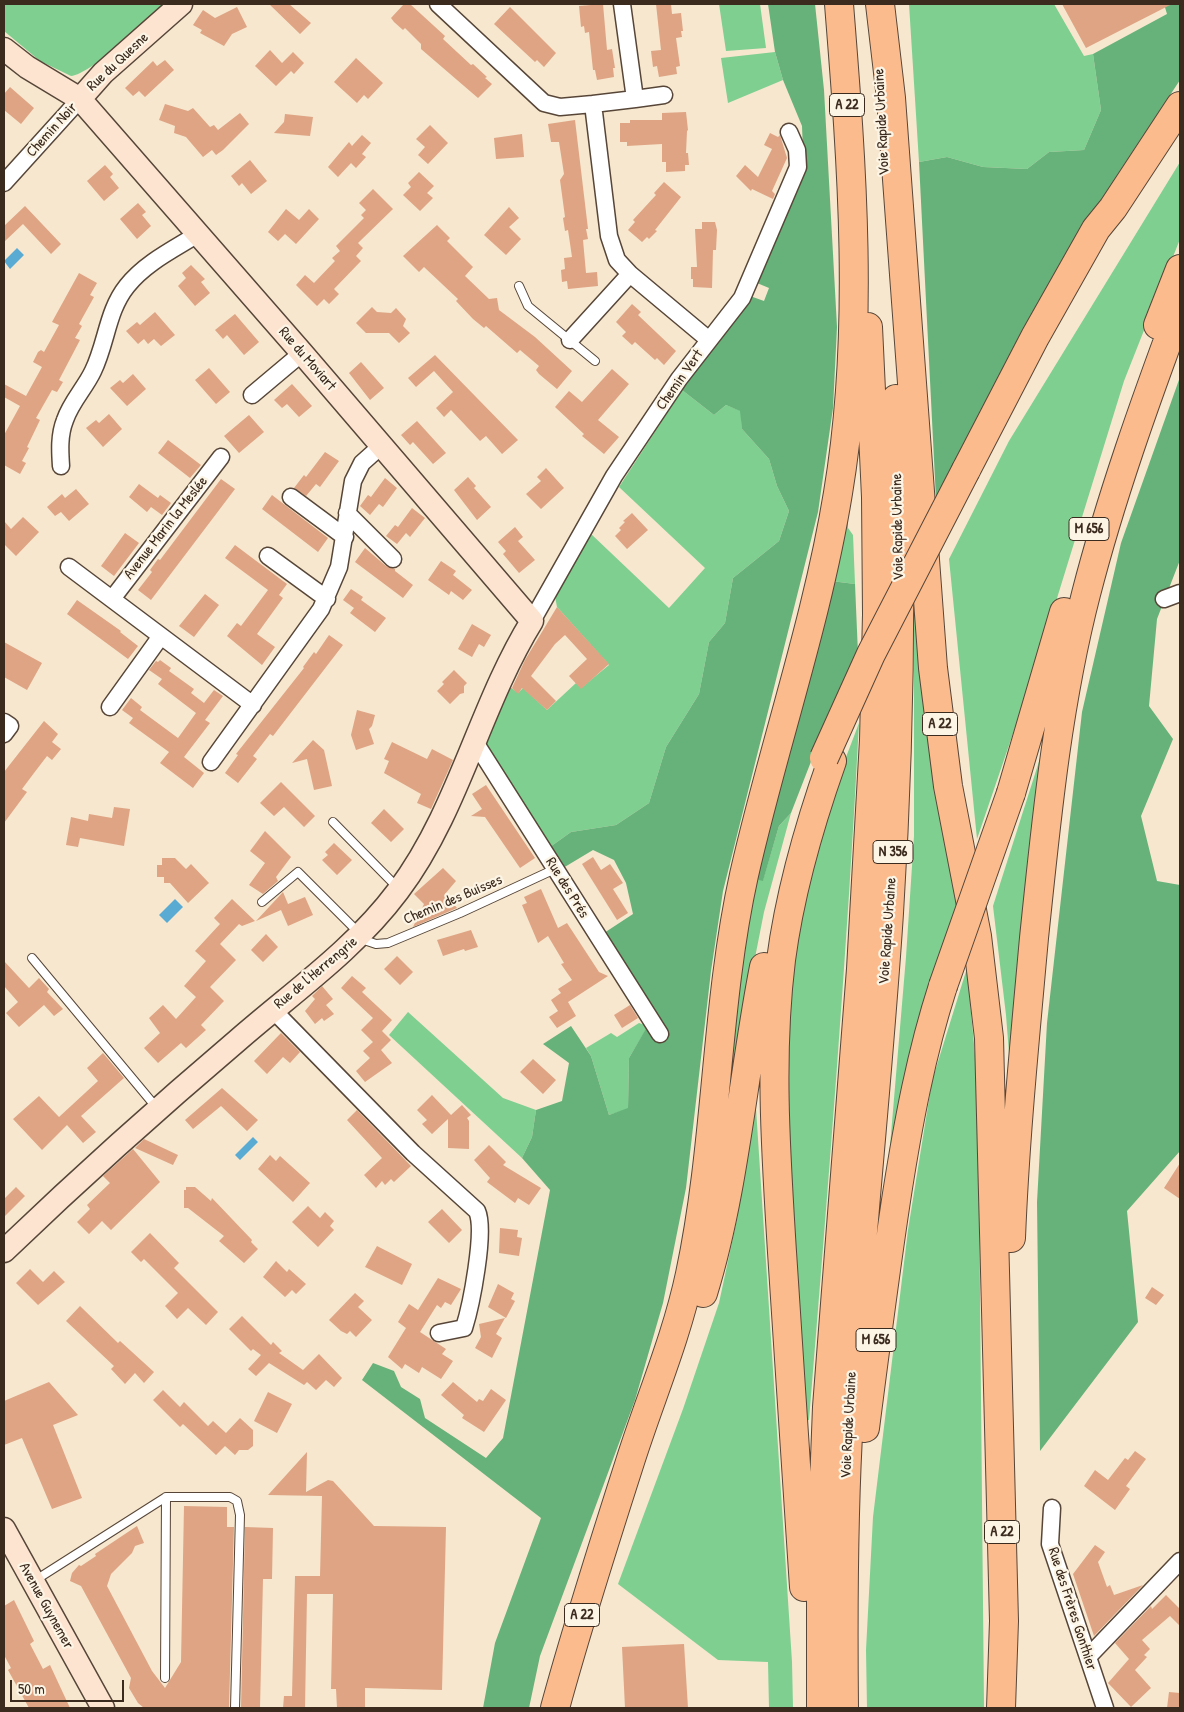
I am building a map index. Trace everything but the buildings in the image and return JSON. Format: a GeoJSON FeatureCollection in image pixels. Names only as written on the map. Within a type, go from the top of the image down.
{"type":"FeatureCollection","features":[{"type":"Feature","properties":{"kind":"highway","name":"A 22"},"geometry":{"type":"LineString","coordinates":[[555,1708],[613,1522],[629,1464],[666,1362],[690,1275],[705,1184],[723,1005],[735,922],[752,842],[821,577],[838,497],[851,380],[854,206],[839,4]]}},
{"type":"Feature","properties":{"kind":"highway","name":"A 22"},"geometry":{"type":"LineString","coordinates":[[878,4],[891,98],[933,668],[948,786],[977,936],[989,1038],[1004,1621],[1001,1708]]}},
{"type":"Feature","properties":{"kind":"highway","name":"Voie Rapide Urbaine"},"geometry":{"type":"LineString","coordinates":[[837,1705],[848,1422],[889,911],[898,652],[896,418],[878,4]]}},
{"type":"Feature","properties":{"kind":"highway"},"geometry":{"type":"LineString","coordinates":[[613,1522],[641,1469],[705,1288],[724,1202],[773,923],[796,833],[871,654],[968,478],[1040,329],[1096,229],[1114,208],[1180,106]]}},
{"type":"Feature","properties":{"kind":"highway","name":"Voie Rapide Urbaine"},"geometry":{"type":"LineString","coordinates":[[837,1705],[821,1562],[825,1440],[864,919],[874,740],[877,614],[870,342],[854,206]]}},
{"type":"Feature","properties":{"kind":"highway","name":"M 656"},"geometry":{"type":"LineString","coordinates":[[837,1705],[862,1465],[884,1284],[914,1099],[928,1034],[943,986],[1012,794],[1119,433],[1180,269]]}},
{"type":"Feature","properties":{"kind":"highway"},"geometry":{"type":"LineString","coordinates":[[1004,1621],[1012,1534],[1010,1314],[1013,1181],[1051,782],[1066,687],[1086,594],[1124,466],[1180,308]]}},
{"type":"Feature","properties":{"kind":"highway"},"geometry":{"type":"LineString","coordinates":[[812,1708],[780,1212],[774,1051],[778,984],[787,920],[806,838],[828,760]]}},
{"type":"Feature","properties":{"kind":"street","name":"Rue du Quesne"},"geometry":{"type":"LineString","coordinates":[[4,49],[27,67],[80,99],[103,73],[181,4]]}},
{"type":"Feature","properties":{"kind":"street"},"geometry":{"type":"LineString","coordinates":[[438,4],[544,103],[560,107],[664,95]]}},
{"type":"Feature","properties":{"kind":"street"},"geometry":{"type":"LineString","coordinates":[[622,4],[634,99]]}},
{"type":"Feature","properties":{"kind":"street","name":"Chemin Noir"},"geometry":{"type":"LineString","coordinates":[[4,183],[80,99]]}},
{"type":"Feature","properties":{"kind":"street","name":"Rue du Moviart"},"geometry":{"type":"LineString","coordinates":[[80,99],[302,353],[532,621]]}},
{"type":"Feature","properties":{"kind":"street"},"geometry":{"type":"LineString","coordinates":[[593,104],[609,236],[617,260],[630,274],[709,340]]}},
{"type":"Feature","properties":{"kind":"street","name":"Chemin Vert"},"geometry":{"type":"LineString","coordinates":[[532,621],[610,482],[679,379],[742,298],[796,172],[798,156],[789,132]]}},
{"type":"Feature","properties":{"kind":"street"},"geometry":{"type":"LineString","coordinates":[[61,466],[60,440],[64,420],[93,372],[100,354],[108,320],[116,302],[126,287],[146,267],[198,234]]}},
{"type":"Feature","properties":{"kind":"street"},"geometry":{"type":"LineString","coordinates":[[570,340],[630,274]]}},
{"type":"Feature","properties":{"kind":"street"},"geometry":{"type":"LineString","coordinates":[[252,395],[302,353]]}},
{"type":"Feature","properties":{"kind":"street"},"geometry":{"type":"LineString","coordinates":[[211,762],[311,627],[327,599],[339,567],[351,490],[358,470],[370,454],[381,446]]}},
{"type":"Feature","properties":{"kind":"street","name":"Avenue Marin la Meslée"},"geometry":{"type":"LineString","coordinates":[[112,599],[220,458]]}},
{"type":"Feature","properties":{"kind":"street"},"geometry":{"type":"LineString","coordinates":[[291,497],[345,537]]}},
{"type":"Feature","properties":{"kind":"street"},"geometry":{"type":"LineString","coordinates":[[347,513],[393,559]]}},
{"type":"Feature","properties":{"kind":"street"},"geometry":{"type":"LineString","coordinates":[[268,556],[327,599]]}},
{"type":"Feature","properties":{"kind":"street"},"geometry":{"type":"LineString","coordinates":[[70,567],[253,705]]}},
{"type":"Feature","properties":{"kind":"street"},"geometry":{"type":"LineString","coordinates":[[1164,599],[1180,593]]}},
{"type":"Feature","properties":{"kind":"street","name":"Rue de l'Herrengrie"},"geometry":{"type":"LineString","coordinates":[[4,1251],[110,1150],[360,936],[399,890],[441,822],[507,664],[532,621]]}},
{"type":"Feature","properties":{"kind":"street"},"geometry":{"type":"LineString","coordinates":[[110,707],[161,636]]}},
{"type":"Feature","properties":{"kind":"street"},"geometry":{"type":"LineString","coordinates":[[4,722],[10,726],[4,734]]}},
{"type":"Feature","properties":{"kind":"street","name":"Rue des Prés"},"geometry":{"type":"LineString","coordinates":[[475,742],[660,1034]]}},
{"type":"Feature","properties":{"kind":"street"},"geometry":{"type":"LineString","coordinates":[[273,1010],[424,1164],[478,1211],[480,1223],[479,1250],[465,1324],[460,1330],[439,1333]]}},
{"type":"Feature","properties":{"kind":"street","name":"Rue des Frères Gonthier"},"geometry":{"type":"LineString","coordinates":[[1052,1508],[1050,1544],[1105,1708]]}},
{"type":"Feature","properties":{"kind":"street","name":"Avenue Guynemer"},"geometry":{"type":"LineString","coordinates":[[4,1529],[102,1708]]}},
{"type":"Feature","properties":{"kind":"street"},"geometry":{"type":"LineString","coordinates":[[1088,1657],[1180,1561]]}},
{"type":"Feature","properties":{"kind":"lane"},"geometry":{"type":"LineString","coordinates":[[519,286],[528,306],[595,361]]}},
{"type":"Feature","properties":{"kind":"lane"},"geometry":{"type":"LineString","coordinates":[[333,822],[399,890]]}},
{"type":"Feature","properties":{"kind":"lane","name":"Chemin des Buisses"},"geometry":{"type":"LineString","coordinates":[[360,936],[367,942],[376,944],[388,942],[460,913],[555,869]]}},
{"type":"Feature","properties":{"kind":"lane"},"geometry":{"type":"LineString","coordinates":[[262,902],[298,872],[360,936]]}},
{"type":"Feature","properties":{"kind":"lane"},"geometry":{"type":"LineString","coordinates":[[32,958],[158,1108]]}},
{"type":"Feature","properties":{"kind":"lane"},"geometry":{"type":"LineString","coordinates":[[32,1582],[166,1497],[230,1497],[237,1501],[239,1507],[235,1708]]}},
{"type":"Feature","properties":{"kind":"lane"},"geometry":{"type":"LineString","coordinates":[[165,1678],[166,1497]]}},
{"type":"Feature","properties":{"kind":"green space"},"geometry":{"type":"Polygon","coordinates":[[[4,4],[164,4],[105,57],[80,73],[71,76],[40,61],[4,31],[4,4]]]}},
{"type":"Feature","properties":{"kind":"green space"},"geometry":{"type":"Polygon","coordinates":[[[719,4],[760,4],[766,48],[726,51],[719,4]]]}},
{"type":"Feature","properties":{"kind":"green space"},"geometry":{"type":"Polygon","coordinates":[[[768,4],[815,4],[824,90],[837,327],[833,408],[818,512],[723,891],[711,971],[686,1188],[663,1303],[635,1400],[540,1656],[529,1708],[483,1708],[495,1643],[541,1518],[362,1380],[373,1363],[394,1371],[401,1387],[420,1399],[425,1418],[486,1458],[503,1438],[550,1190],[522,1158],[532,1137],[536,1110],[562,1101],[569,1063],[543,1044],[571,1026],[591,1056],[609,1115],[628,1108],[629,1058],[655,1013],[604,933],[633,914],[626,883],[614,860],[593,850],[563,868],[550,847],[571,832],[616,825],[649,803],[666,747],[699,694],[709,642],[725,623],[733,578],[779,541],[789,511],[777,486],[769,459],[742,429],[740,411],[726,405],[714,415],[682,390],[750,296],[764,301],[769,288],[757,283],[767,254],[804,176],[802,126],[783,80],[775,52],[768,4]]]}},
{"type":"Feature","properties":{"kind":"green space"},"geometry":{"type":"Polygon","coordinates":[[[909,4],[1054,4],[1084,56],[1093,54],[1101,110],[1084,150],[1049,152],[1027,169],[983,167],[947,157],[919,162],[909,4]]]}},
{"type":"Feature","properties":{"kind":"green space"},"geometry":{"type":"Polygon","coordinates":[[[1164,4],[1180,4],[1180,80],[1118,174],[1041,302],[989,395],[936,499],[919,162],[947,157],[983,167],[1027,169],[1049,152],[1084,150],[1101,110],[1093,54],[1167,14],[1164,4]]]}},
{"type":"Feature","properties":{"kind":"green space"},"geometry":{"type":"Polygon","coordinates":[[[775,52],[783,80],[728,103],[721,58],[775,52]]]}},
{"type":"Feature","properties":{"kind":"green space"},"geometry":{"type":"Polygon","coordinates":[[[1180,162],[1180,239],[1124,381],[1037,663],[977,839],[949,559],[1009,441],[1180,162]]]}},
{"type":"Feature","properties":{"kind":"green space"},"geometry":{"type":"Polygon","coordinates":[[[1180,377],[1180,560],[1157,619],[1149,706],[1173,739],[1141,816],[1157,881],[1180,885],[1180,1151],[1127,1211],[1138,1322],[1040,1451],[1037,1202],[1047,1023],[1082,712],[1121,543],[1180,377]]]}},
{"type":"Feature","properties":{"kind":"green space"},"geometry":{"type":"Polygon","coordinates":[[[682,390],[714,415],[726,405],[741,411],[742,429],[769,459],[777,486],[789,511],[779,541],[733,578],[725,623],[709,642],[699,694],[666,747],[649,803],[616,825],[571,832],[550,847],[483,741],[509,686],[518,693],[523,688],[547,710],[576,683],[581,688],[609,665],[557,607],[555,596],[590,533],[669,608],[705,568],[619,487],[682,390]]]}},
{"type":"Feature","properties":{"kind":"green space"},"geometry":{"type":"Polygon","coordinates":[[[843,520],[848,522],[848,528],[853,535],[855,584],[831,581],[843,520]]]}},
{"type":"Feature","properties":{"kind":"green space"},"geometry":{"type":"Polygon","coordinates":[[[831,581],[855,584],[858,654],[812,759],[791,813],[779,826],[763,881],[755,879],[831,581]]]}},
{"type":"Feature","properties":{"kind":"green space"},"geometry":{"type":"Polygon","coordinates":[[[919,603],[961,905],[884,1217],[906,957],[914,836],[914,611],[919,603]]]}},
{"type":"Feature","properties":{"kind":"green space"},"geometry":{"type":"Polygon","coordinates":[[[859,723],[843,984],[823,1246],[809,1420],[803,1421],[789,1152],[788,1052],[792,985],[799,918],[810,864],[829,803],[859,723]]]}},
{"type":"Feature","properties":{"kind":"green space"},"geometry":{"type":"Polygon","coordinates":[[[1049,730],[1012,1092],[1006,1015],[993,906],[1049,730]]]}},
{"type":"Feature","properties":{"kind":"green space"},"geometry":{"type":"Polygon","coordinates":[[[791,813],[764,912],[736,1054],[728,1118],[723,1119],[735,997],[755,879],[763,880],[779,826],[791,813]]]}},
{"type":"Feature","properties":{"kind":"green space"},"geometry":{"type":"Polygon","coordinates":[[[967,968],[978,1088],[984,1708],[867,1708],[866,1650],[873,1517],[908,1230],[932,1081],[967,968]]]}},
{"type":"Feature","properties":{"kind":"green space"},"geometry":{"type":"Polygon","coordinates":[[[408,1012],[503,1098],[536,1110],[532,1137],[522,1158],[389,1035],[408,1012]]]}},
{"type":"Feature","properties":{"kind":"green space"},"geometry":{"type":"Polygon","coordinates":[[[639,1023],[648,1026],[629,1058],[628,1109],[609,1115],[591,1056],[586,1048],[611,1033],[617,1037],[639,1023]]]}},
{"type":"Feature","properties":{"kind":"green space"},"geometry":{"type":"Polygon","coordinates":[[[755,1093],[792,1662],[793,1708],[769,1708],[768,1662],[718,1660],[618,1584],[683,1409],[719,1303],[737,1219],[755,1093]]]}},
{"type":"Feature","properties":{"kind":"water"},"geometry":{"type":"Polygon","coordinates":[[[17,248],[24,255],[10,269],[4,261],[17,248]]]}},
{"type":"Feature","properties":{"kind":"water"},"geometry":{"type":"Polygon","coordinates":[[[175,899],[183,907],[167,923],[159,915],[175,899]]]}},
{"type":"Feature","properties":{"kind":"water"},"geometry":{"type":"Polygon","coordinates":[[[253,1137],[258,1142],[240,1160],[235,1155],[253,1137]]]}}]}
